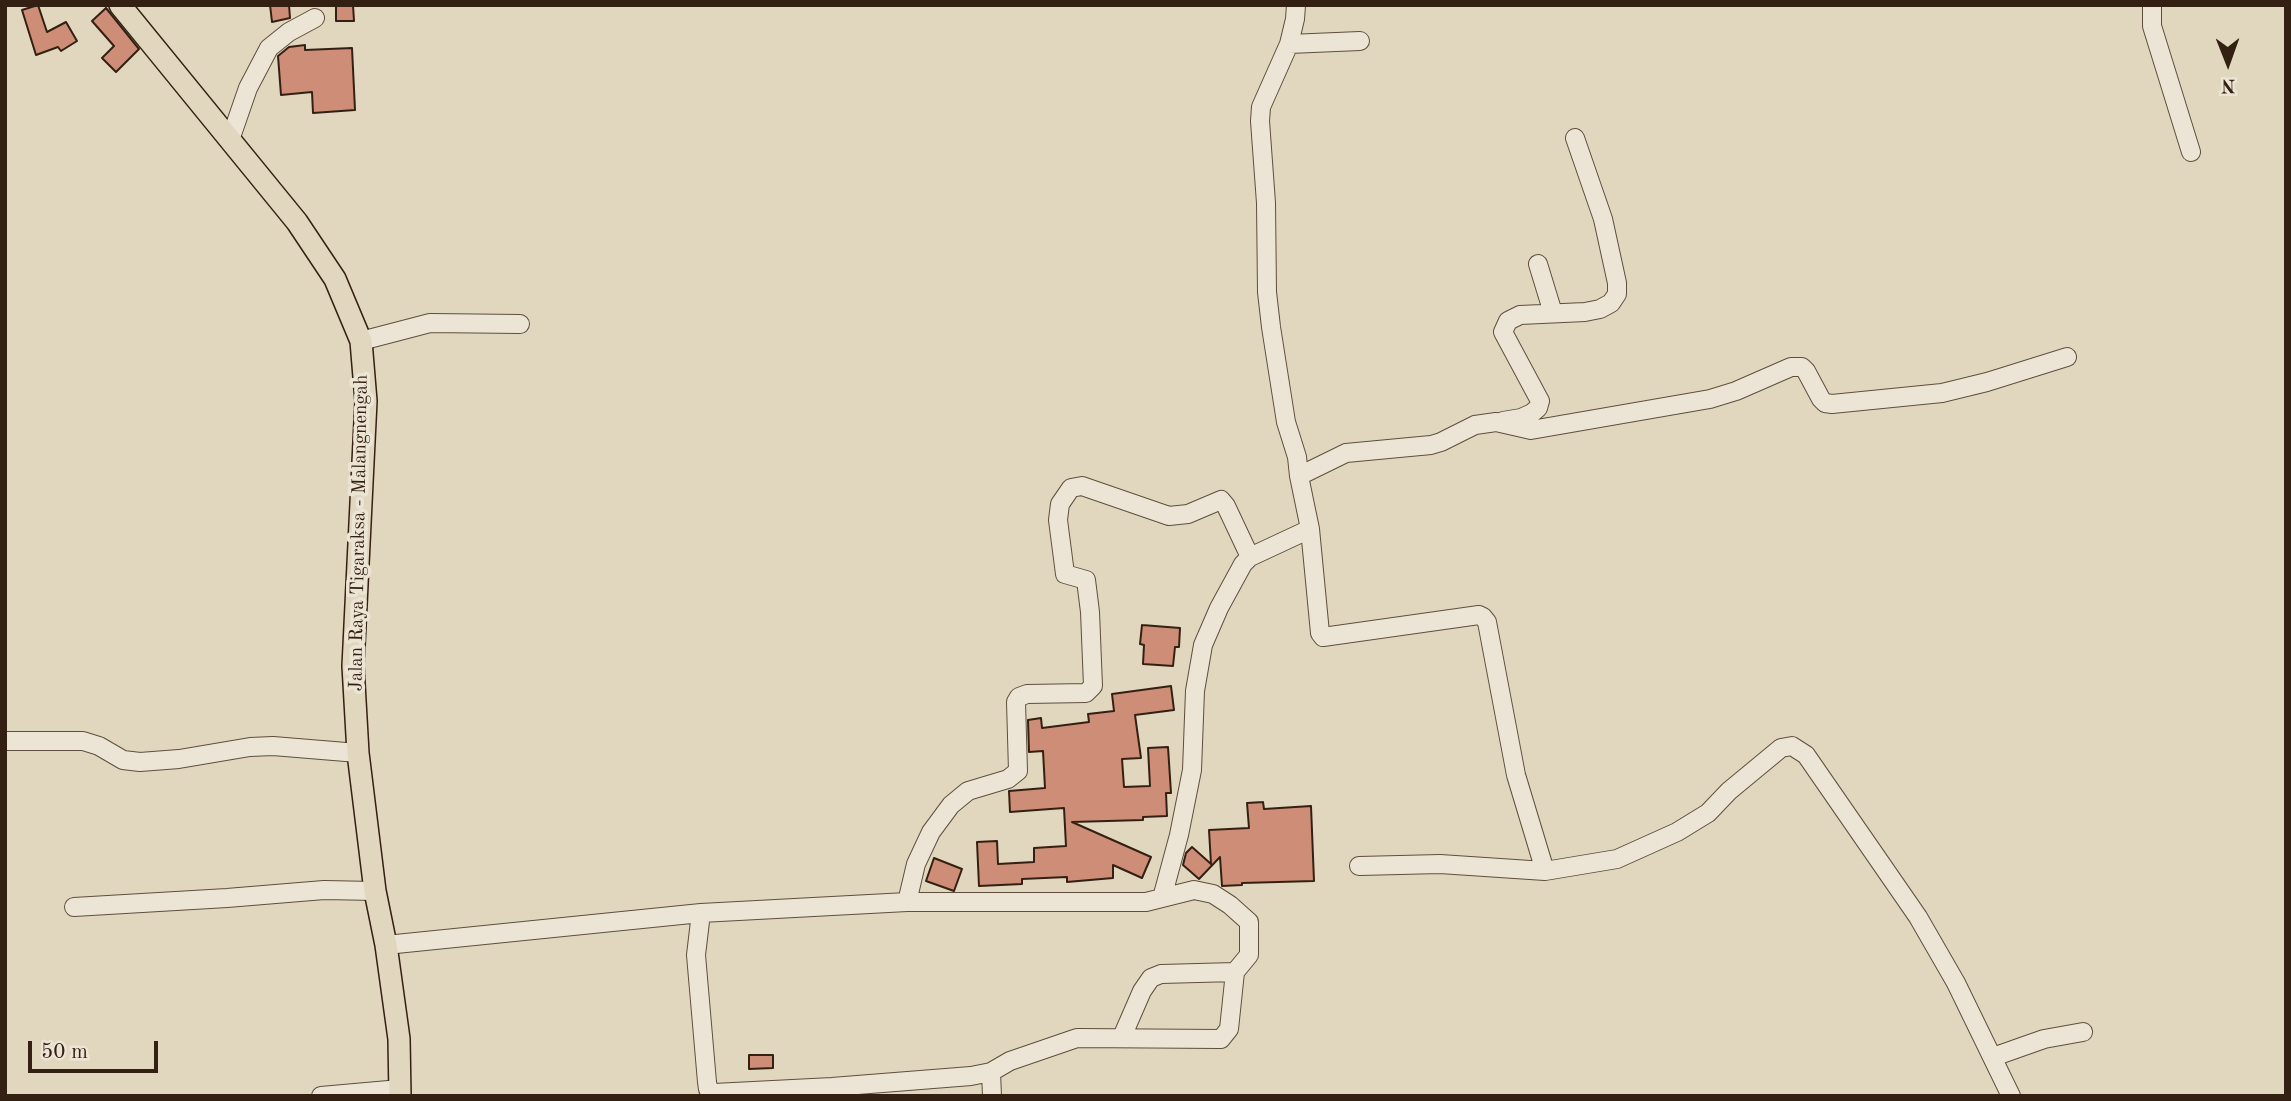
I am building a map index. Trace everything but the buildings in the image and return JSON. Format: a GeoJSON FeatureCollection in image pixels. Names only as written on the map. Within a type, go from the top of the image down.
{"type":"FeatureCollection","features":[{"type":"Feature","properties":{"kind":"main road","name":"Jalan Raya Tigaraksa - Malangnengah"},"geometry":{"type":"LineString","coordinates":[[120,5],[298,222],[335,279],[361,341],[366,401],[353,666],[358,754],[375,891],[386,945],[399,1039],[400,1092]]}},
{"type":"Feature","properties":{"kind":"street"},"geometry":{"type":"LineString","coordinates":[[1296,5],[1289,44],[1261,107],[1260,121],[1266,203],[1267,292],[1271,327],[1286,422],[1297,457],[1298,476],[1310,529],[1320,633],[1324,637],[1479,615],[1483,617],[1516,775],[1545,871]]}},
{"type":"Feature","properties":{"kind":"street"},"geometry":{"type":"LineString","coordinates":[[2152,5],[2152,26],[2191,152]]}},
{"type":"Feature","properties":{"kind":"street"},"geometry":{"type":"LineString","coordinates":[[230,139],[248,88],[269,48],[289,32],[315,18]]}},
{"type":"Feature","properties":{"kind":"street"},"geometry":{"type":"LineString","coordinates":[[1289,44],[1360,41]]}},
{"type":"Feature","properties":{"kind":"street"},"geometry":{"type":"LineString","coordinates":[[1298,476],[1346,453],[1431,445],[1475,425],[1521,418],[1538,408],[1540,401],[1503,332],[1504,326],[1520,315],[1600,309],[1611,303],[1616,294],[1617,283],[1604,219],[1575,138]]}},
{"type":"Feature","properties":{"kind":"street"},"geometry":{"type":"LineString","coordinates":[[1538,264],[1553,313]]}},
{"type":"Feature","properties":{"kind":"street"},"geometry":{"type":"LineString","coordinates":[[361,341],[430,323],[520,324]]}},
{"type":"Feature","properties":{"kind":"street"},"geometry":{"type":"LineString","coordinates":[[1496,422],[1531,430],[1697,401],[1736,391],[1796,367],[1807,371],[1825,403],[1942,393],[2067,357]]}},
{"type":"Feature","properties":{"kind":"street"},"geometry":{"type":"LineString","coordinates":[[907,902],[916,864],[931,832],[951,805],[968,791],[1008,779],[1018,771],[1016,702],[1019,698],[1027,694],[1086,694],[1093,686],[1086,580],[1065,574],[1058,520],[1060,504],[1071,488],[1082,486],[1169,516],[1188,514],[1221,500],[1250,557]]}},
{"type":"Feature","properties":{"kind":"street"},"geometry":{"type":"LineString","coordinates":[[1162,898],[1179,835],[1192,770],[1195,691],[1203,645],[1231,584],[1250,557],[1310,529]]}},
{"type":"Feature","properties":{"kind":"street"},"geometry":{"type":"LineString","coordinates":[[5,741],[83,741],[99,746],[122,761],[140,762],[273,746],[358,754]]}},
{"type":"Feature","properties":{"kind":"street"},"geometry":{"type":"LineString","coordinates":[[1359,866],[1440,864],[1545,871],[1617,859],[1677,832],[1708,813],[1729,791],[1781,748],[1792,746],[1806,755],[1919,917],[2011,1096]]}},
{"type":"Feature","properties":{"kind":"street"},"geometry":{"type":"LineString","coordinates":[[74,907],[324,890],[375,891]]}},
{"type":"Feature","properties":{"kind":"street"},"geometry":{"type":"LineString","coordinates":[[386,945],[701,913],[907,902],[1146,902],[1194,890],[1213,894],[1249,922],[1249,955],[1235,972],[1229,1029],[1221,1039],[1077,1038],[1010,1061],[990,1072],[916,1087],[714,1093],[708,1089],[696,955],[701,913]]}},
{"type":"Feature","properties":{"kind":"street"},"geometry":{"type":"LineString","coordinates":[[1122,1037],[1142,990],[1151,978],[1161,974],[1235,972]]}},
{"type":"Feature","properties":{"kind":"street"},"geometry":{"type":"LineString","coordinates":[[1993,1057],[2044,1039],[2083,1032]]}},
{"type":"Feature","properties":{"kind":"street"},"geometry":{"type":"LineString","coordinates":[[990,1072],[992,1096]]}},
{"type":"Feature","properties":{"kind":"street"},"geometry":{"type":"LineString","coordinates":[[321,1096],[400,1092]]}}]}
